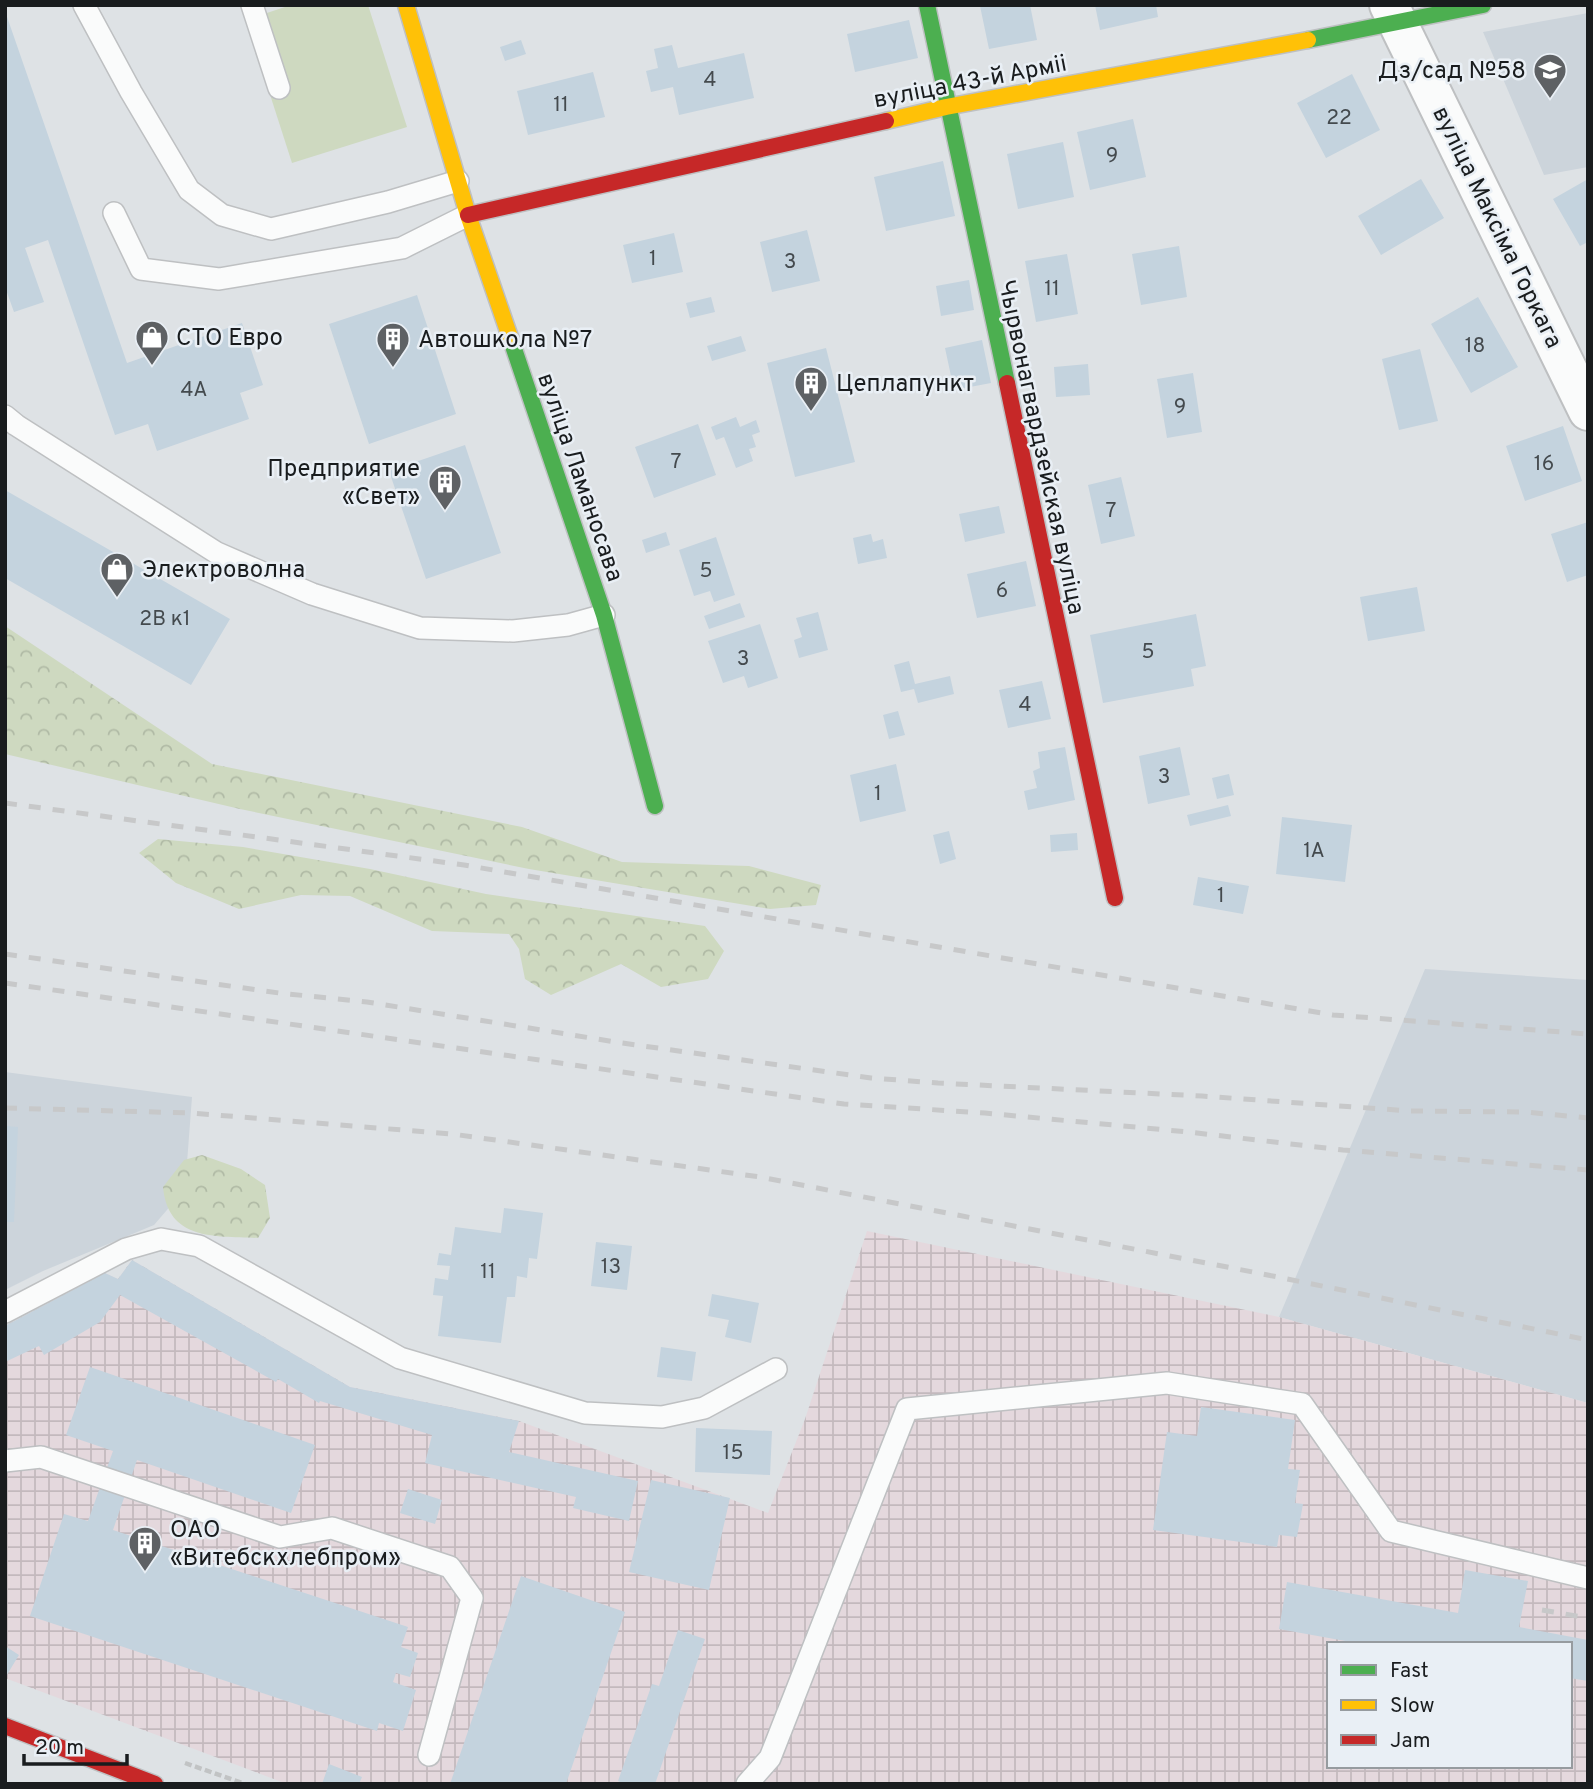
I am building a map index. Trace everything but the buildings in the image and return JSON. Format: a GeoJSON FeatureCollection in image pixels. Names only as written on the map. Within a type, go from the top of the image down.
{"type":"FeatureCollection","features":[{"type":"Feature","properties":{"kind":"street","name":"вуліца Ламаносава"},"geometry":{"type":"LineString","coordinates":[[406,5],[468,215],[604,615],[655,806]]}},
{"type":"Feature","properties":{"kind":"street","name":"Чырвонагвардзейская вуліца"},"geometry":{"type":"LineString","coordinates":[[927,5],[946,107],[1115,898]]}},
{"type":"Feature","properties":{"kind":"street","name":"вуліца 43-й Арміі"},"geometry":{"type":"LineString","coordinates":[[468,215],[946,107],[1394,14],[1483,5]]}},
{"type":"Feature","properties":{"kind":"street","name":"вуліца Максіма Горкага"},"geometry":{"type":"LineString","coordinates":[[1394,14],[1588,411]]}},
{"type":"Feature","properties":{"kind":"street"},"geometry":{"type":"LineString","coordinates":[[5,1726],[155,1784]]}},
{"type":"Feature","properties":{"kind":"lane"},"geometry":{"type":"LineString","coordinates":[[84,5],[189,190],[222,215],[271,229],[387,202],[458,181]]}},
{"type":"Feature","properties":{"kind":"lane"},"geometry":{"type":"LineString","coordinates":[[252,5],[279,88]]}},
{"type":"Feature","properties":{"kind":"lane"},"geometry":{"type":"LineString","coordinates":[[114,213],[141,269],[219,279],[402,248],[468,215]]}},
{"type":"Feature","properties":{"kind":"lane"},"geometry":{"type":"LineString","coordinates":[[9,427],[217,552],[312,594],[420,628],[513,631],[568,625],[604,615]]}},
{"type":"Feature","properties":{"kind":"lane"},"geometry":{"type":"LineString","coordinates":[[5,1312],[126,1249],[161,1239],[199,1246],[400,1358],[585,1413],[662,1417],[704,1408],[776,1369]]}},
{"type":"Feature","properties":{"kind":"lane"},"geometry":{"type":"LineString","coordinates":[[747,1784],[770,1758],[906,1409],[1167,1383],[1302,1404],[1391,1531],[1588,1578]]}},
{"type":"Feature","properties":{"kind":"lane"},"geometry":{"type":"LineString","coordinates":[[5,1461],[41,1457],[281,1536],[332,1528],[450,1567],[472,1598],[429,1755]]}},
{"type":"Feature","properties":{"kind":"shaded area","name":"Дз/сад №58"},"geometry":{"type":"Polygon","coordinates":[[[1588,13],[1588,167],[1544,175],[1483,32],[1588,13]]]}},
{"type":"Feature","properties":{"kind":"shaded area"},"geometry":{"type":"Polygon","coordinates":[[[1425,969],[1588,980],[1588,1403],[1279,1317],[1425,969]]]}},
{"type":"Feature","properties":{"kind":"shaded area"},"geometry":{"type":"Polygon","coordinates":[[[5,1072],[192,1097],[185,1189],[154,1225],[43,1271],[5,1290],[5,1072]]]}},
{"type":"Feature","properties":{"kind":"shaded area"},"geometry":{"type":"Polygon","coordinates":[[[867,1231],[1279,1317],[1588,1403],[1588,1784],[287,1784],[5,1678],[5,1326],[105,1273],[118,1279],[132,1260],[350,1387],[519,1421],[768,1513],[805,1419],[867,1231]]]}},
{"type":"Feature","properties":{"kind":"green space"},"geometry":{"type":"Polygon","coordinates":[[[291,5],[368,5],[407,127],[292,163],[246,20],[291,5]]]}},
{"type":"Feature","properties":{"kind":"green space"},"geometry":{"type":"Polygon","coordinates":[[[5,626],[212,764],[522,827],[622,862],[749,866],[821,885],[816,905],[770,909],[529,869],[240,809],[5,754],[5,626]]]}},
{"type":"Feature","properties":{"kind":"green space"},"geometry":{"type":"Polygon","coordinates":[[[158,839],[243,847],[370,869],[486,894],[705,926],[724,951],[708,979],[661,987],[621,964],[551,995],[525,979],[519,949],[509,934],[432,931],[350,896],[301,895],[239,909],[176,883],[139,853],[158,839]]]}},
{"type":"Feature","properties":{"kind":"green space"},"geometry":{"type":"Polygon","coordinates":[[[202,1155],[241,1169],[265,1185],[270,1218],[258,1238],[196,1232],[174,1217],[167,1205],[163,1187],[184,1160],[202,1155]]]}},
{"type":"Feature","properties":{"kind":"railway"},"geometry":{"type":"LineString","coordinates":[[5,803],[464,865],[1333,1015],[1588,1034]]}},
{"type":"Feature","properties":{"kind":"railway"},"geometry":{"type":"LineString","coordinates":[[5,954],[279,993],[367,1002],[622,1043],[871,1078],[1202,1096],[1410,1111],[1526,1112],[1588,1118]]}},
{"type":"Feature","properties":{"kind":"railway"},"geometry":{"type":"LineString","coordinates":[[5,983],[844,1104],[985,1113],[1343,1150],[1588,1170]]}},
{"type":"Feature","properties":{"kind":"railway"},"geometry":{"type":"LineString","coordinates":[[5,1108],[191,1113],[452,1134],[760,1177],[1588,1340]]}},
{"type":"Feature","properties":{"kind":"railway"},"geometry":{"type":"LineString","coordinates":[[1542,1610],[1588,1618]]}},
{"type":"Feature","properties":{"kind":"traffic: fast"},"geometry":{"type":"LineString","coordinates":[[927,5],[1007,383]]}},
{"type":"Feature","properties":{"kind":"traffic: fast"},"geometry":{"type":"LineString","coordinates":[[1308,40],[1483,5]]}},
{"type":"Feature","properties":{"kind":"traffic: fast"},"geometry":{"type":"LineString","coordinates":[[511,340],[604,615],[655,806]]}},
{"type":"Feature","properties":{"kind":"traffic: slow"},"geometry":{"type":"LineString","coordinates":[[406,5],[468,215],[511,340]]}},
{"type":"Feature","properties":{"kind":"traffic: slow"},"geometry":{"type":"LineString","coordinates":[[886,121],[946,107],[1308,40]]}},
{"type":"Feature","properties":{"kind":"traffic: jam"},"geometry":{"type":"LineString","coordinates":[[468,215],[886,121]]}},
{"type":"Feature","properties":{"kind":"traffic: jam"},"geometry":{"type":"LineString","coordinates":[[1007,383],[1115,898]]}},
{"type":"Feature","properties":{"kind":"traffic: jam"},"geometry":{"type":"LineString","coordinates":[[5,1726],[155,1784]]}},
{"type":"Feature","properties":{"kind":"place","name":"Дз/сад №58"},"geometry":{"type":"Point","coordinates":[1550,100]}},
{"type":"Feature","properties":{"kind":"place","name":"СТО Евро"},"geometry":{"type":"Point","coordinates":[152,367]}},
{"type":"Feature","properties":{"kind":"place","name":"Автошкола №7"},"geometry":{"type":"Point","coordinates":[393,369]}},
{"type":"Feature","properties":{"kind":"place","name":"Цеплапункт"},"geometry":{"type":"Point","coordinates":[811,413]}},
{"type":"Feature","properties":{"kind":"place","name":"Предприятие «Свет»"},"geometry":{"type":"Point","coordinates":[445,512]}},
{"type":"Feature","properties":{"kind":"place","name":"Электроволна"},"geometry":{"type":"Point","coordinates":[117,599]}},
{"type":"Feature","properties":{"kind":"place","name":"ОАО «Витебскхлебпром»"},"geometry":{"type":"Point","coordinates":[145,1573]}}]}
